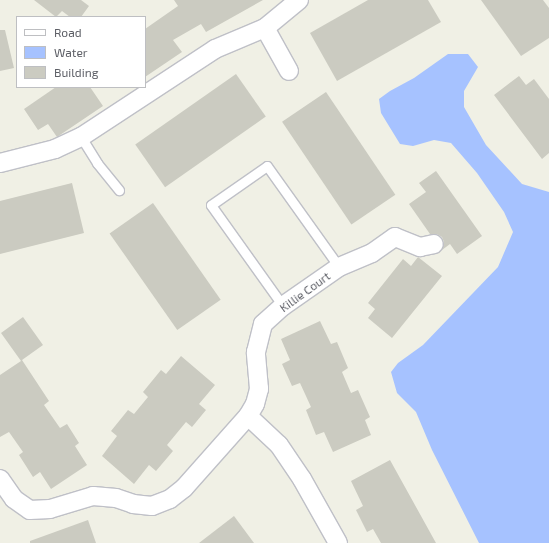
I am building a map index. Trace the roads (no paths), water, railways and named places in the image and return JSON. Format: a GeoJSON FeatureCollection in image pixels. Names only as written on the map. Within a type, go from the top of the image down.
{"type":"FeatureCollection","features":[{"type":"Feature","properties":{"kind":"street"},"geometry":{"type":"LineString","coordinates":[[0,163],[55,149],[81,138],[209,52],[265,28],[299,0]]}},
{"type":"Feature","properties":{"kind":"street"},"geometry":{"type":"LineString","coordinates":[[265,28],[289,71]]}},
{"type":"Feature","properties":{"kind":"street","name":"Killie Court"},"geometry":{"type":"LineString","coordinates":[[0,479],[14,499],[30,510],[50,509],[93,496],[116,498],[133,504],[152,506],[170,499],[184,488],[248,416],[255,404],[259,389],[256,352],[263,324],[283,306],[339,268],[372,253],[395,237],[420,247],[434,244]]}},
{"type":"Feature","properties":{"kind":"street"},"geometry":{"type":"LineString","coordinates":[[248,416],[283,451],[302,479],[338,543]]}},
{"type":"Feature","properties":{"kind":"lane"},"geometry":{"type":"LineString","coordinates":[[81,138],[97,163],[119,190]]}},
{"type":"Feature","properties":{"kind":"lane"},"geometry":{"type":"LineString","coordinates":[[283,306],[211,205],[267,166],[339,268]]}},
{"type":"Feature","properties":{"kind":"water"},"geometry":{"type":"Polygon","coordinates":[[[448,54],[468,54],[478,67],[464,91],[464,107],[486,145],[522,184],[549,192],[549,543],[479,543],[432,450],[416,412],[397,393],[391,372],[398,363],[423,345],[498,267],[513,232],[504,212],[477,173],[451,143],[434,140],[413,146],[400,144],[381,113],[379,99],[390,91],[414,78],[448,54]]]}}]}
